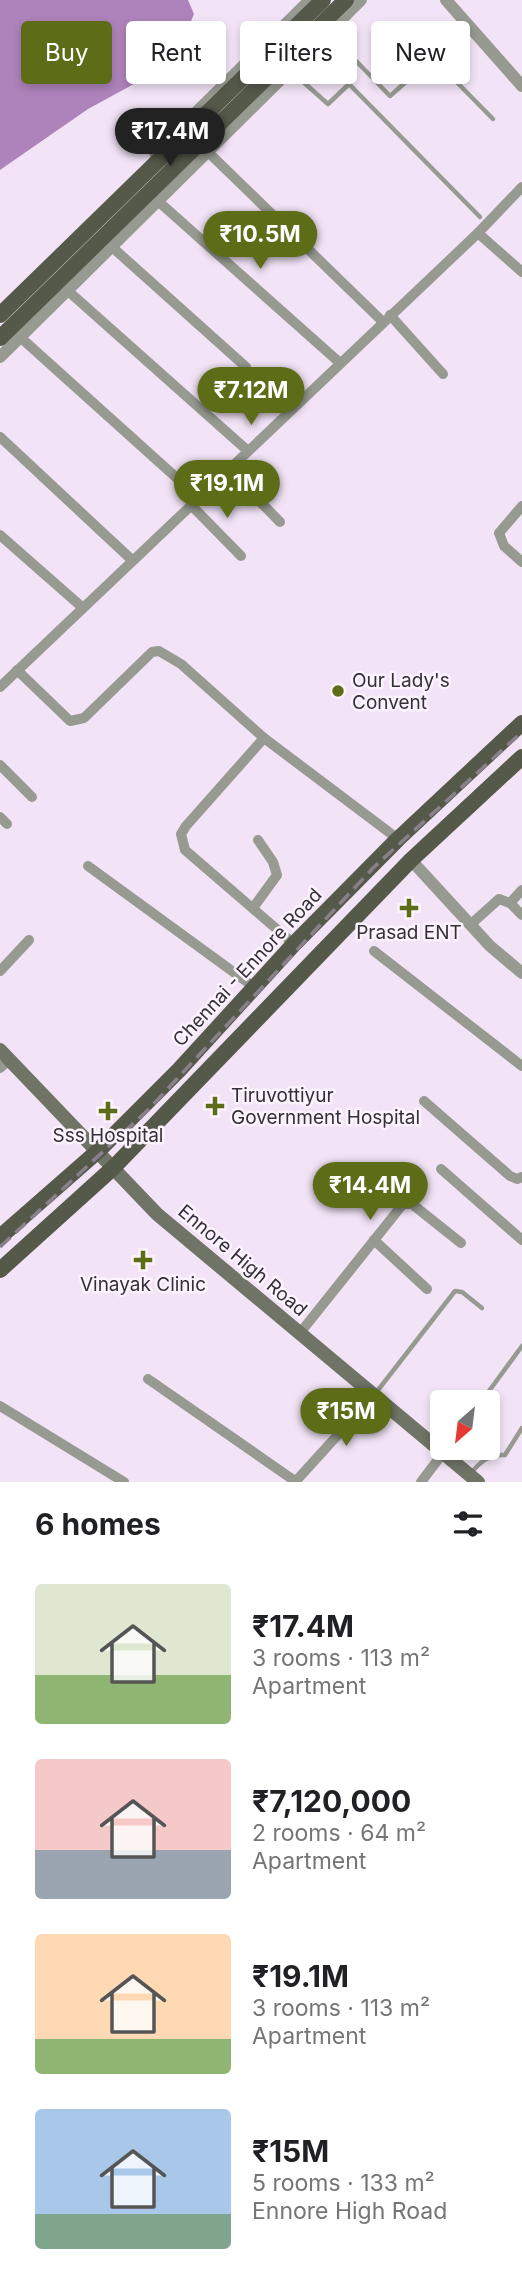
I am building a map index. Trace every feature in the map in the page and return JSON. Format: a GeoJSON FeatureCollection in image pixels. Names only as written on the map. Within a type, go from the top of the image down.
{"type":"FeatureCollection","features":[{"type":"Feature","properties":{"kind":"main road"},"geometry":{"type":"LineString","coordinates":[[0,315],[323,0]]}},
{"type":"Feature","properties":{"kind":"main road"},"geometry":{"type":"LineString","coordinates":[[0,338],[346,0]]}},
{"type":"Feature","properties":{"kind":"main road","name":"Chennai - Ennore Road"},"geometry":{"type":"LineString","coordinates":[[0,1237],[98,1150],[179,1070],[294,944],[398,839],[522,723]]}},
{"type":"Feature","properties":{"kind":"main road"},"geometry":{"type":"LineString","coordinates":[[0,1270],[113,1168],[411,860],[522,757]]}},
{"type":"Feature","properties":{"kind":"main road","name":"Ennore High Road"},"geometry":{"type":"LineString","coordinates":[[3,1059],[98,1150],[157,1214],[430,1438]]}},
{"type":"Feature","properties":{"kind":"main road","name":"Ennore High Road"},"geometry":{"type":"LineString","coordinates":[[455,1460],[474,1478]]}},
{"type":"Feature","properties":{"kind":"street"},"geometry":{"type":"LineString","coordinates":[[0,306],[310,0]]}},
{"type":"Feature","properties":{"kind":"street"},"geometry":{"type":"LineString","coordinates":[[338,21],[361,0]]}},
{"type":"Feature","properties":{"kind":"street"},"geometry":{"type":"LineString","coordinates":[[446,0],[522,86]]}},
{"type":"Feature","properties":{"kind":"street"},"geometry":{"type":"LineString","coordinates":[[0,357],[209,153],[276,84]]}},
{"type":"Feature","properties":{"kind":"street"},"geometry":{"type":"LineString","coordinates":[[209,153],[443,374]]}},
{"type":"Feature","properties":{"kind":"street"},"geometry":{"type":"LineString","coordinates":[[0,687],[478,233],[522,187]]}},
{"type":"Feature","properties":{"kind":"street"},"geometry":{"type":"LineString","coordinates":[[159,202],[340,363]]}},
{"type":"Feature","properties":{"kind":"street"},"geometry":{"type":"LineString","coordinates":[[478,233],[522,272]]}},
{"type":"Feature","properties":{"kind":"street"},"geometry":{"type":"LineString","coordinates":[[112,247],[246,367]]}},
{"type":"Feature","properties":{"kind":"street"},"geometry":{"type":"LineString","coordinates":[[67,290],[248,451]]}},
{"type":"Feature","properties":{"kind":"street"},"geometry":{"type":"LineString","coordinates":[[20,337],[195,501],[241,556]]}},
{"type":"Feature","properties":{"kind":"street"},"geometry":{"type":"LineString","coordinates":[[0,437],[132,560]]}},
{"type":"Feature","properties":{"kind":"street"},"geometry":{"type":"LineString","coordinates":[[229,469],[280,522]]}},
{"type":"Feature","properties":{"kind":"street"},"geometry":{"type":"LineString","coordinates":[[522,506],[499,533],[503,546],[522,562]]}},
{"type":"Feature","properties":{"kind":"street"},"geometry":{"type":"LineString","coordinates":[[0,535],[83,608]]}},
{"type":"Feature","properties":{"kind":"street"},"geometry":{"type":"LineString","coordinates":[[17,670],[59,713],[70,721],[78,720],[84,718],[152,652],[159,651],[181,664],[264,737],[398,839]]}},
{"type":"Feature","properties":{"kind":"street"},"geometry":{"type":"LineString","coordinates":[[264,737],[181,834],[185,850],[294,944]]}},
{"type":"Feature","properties":{"kind":"street"},"geometry":{"type":"LineString","coordinates":[[0,765],[32,797]]}},
{"type":"Feature","properties":{"kind":"street"},"geometry":{"type":"LineString","coordinates":[[253,908],[277,875],[273,862],[258,840]]}},
{"type":"Feature","properties":{"kind":"street"},"geometry":{"type":"LineString","coordinates":[[411,860],[470,925],[522,973]]}},
{"type":"Feature","properties":{"kind":"street"},"geometry":{"type":"LineString","coordinates":[[88,866],[254,988]]}},
{"type":"Feature","properties":{"kind":"street"},"geometry":{"type":"LineString","coordinates":[[510,903],[522,890]]}},
{"type":"Feature","properties":{"kind":"street"},"geometry":{"type":"LineString","coordinates":[[470,925],[499,899],[510,903],[522,915]]}},
{"type":"Feature","properties":{"kind":"street"},"geometry":{"type":"LineString","coordinates":[[0,971],[29,940]]}},
{"type":"Feature","properties":{"kind":"street"},"geometry":{"type":"LineString","coordinates":[[374,951],[522,1066]]}},
{"type":"Feature","properties":{"kind":"street"},"geometry":{"type":"LineString","coordinates":[[424,1101],[510,1176],[517,1180],[522,1177]]}},
{"type":"Feature","properties":{"kind":"street"},"geometry":{"type":"LineString","coordinates":[[441,1169],[522,1240]]}},
{"type":"Feature","properties":{"kind":"street"},"geometry":{"type":"LineString","coordinates":[[300,1333],[408,1202],[461,1243]]}},
{"type":"Feature","properties":{"kind":"street"},"geometry":{"type":"LineString","coordinates":[[374,1240],[427,1289]]}},
{"type":"Feature","properties":{"kind":"street"},"geometry":{"type":"LineString","coordinates":[[148,1379],[295,1482],[375,1394]]}},
{"type":"Feature","properties":{"kind":"street"},"geometry":{"type":"LineString","coordinates":[[0,1406],[124,1482]]}},
{"type":"Feature","properties":{"kind":"street"},"geometry":{"type":"LineString","coordinates":[[421,1482],[438,1460]]}},
{"type":"Feature","properties":{"kind":"lane"},"geometry":{"type":"LineString","coordinates":[[357,62],[390,96],[433,58],[493,119]]}},
{"type":"Feature","properties":{"kind":"lane"},"geometry":{"type":"LineString","coordinates":[[305,84],[328,104],[349,84],[480,217]]}},
{"type":"Feature","properties":{"kind":"lane"},"geometry":{"type":"LineString","coordinates":[[375,1394],[455,1291],[462,1292],[482,1308]]}},
{"type":"Feature","properties":{"kind":"lane"},"geometry":{"type":"LineString","coordinates":[[490,1390],[522,1346]]}},
{"type":"Feature","properties":{"kind":"lane"},"geometry":{"type":"LineString","coordinates":[[474,1478],[479,1463],[494,1454],[505,1455],[522,1428]]}},
{"type":"Feature","properties":{"kind":"shaded area"},"geometry":{"type":"Polygon","coordinates":[[[0,0],[188,0],[194,14],[191,21],[126,21],[126,84],[134,84],[88,109],[0,170],[0,0]]]}},
{"type":"Feature","properties":{"kind":"railway"},"geometry":{"type":"LineString","coordinates":[[0,1247],[148,1110],[373,868],[522,732]]}},
{"type":"Feature","properties":{"kind":"place","name":"Our Lady's Convent"},"geometry":{"type":"Point","coordinates":[338,691]}},
{"type":"Feature","properties":{"kind":"place","name":"Prasad ENT"},"geometry":{"type":"Point","coordinates":[409,908]}},
{"type":"Feature","properties":{"kind":"place","name":"Tiruvottiyur Government Hospital"},"geometry":{"type":"Point","coordinates":[215,1106]}},
{"type":"Feature","properties":{"kind":"place","name":"Sss Hospital"},"geometry":{"type":"Point","coordinates":[108,1111]}},
{"type":"Feature","properties":{"kind":"place","name":"Vinayak Clinic"},"geometry":{"type":"Point","coordinates":[143,1260]}}]}
